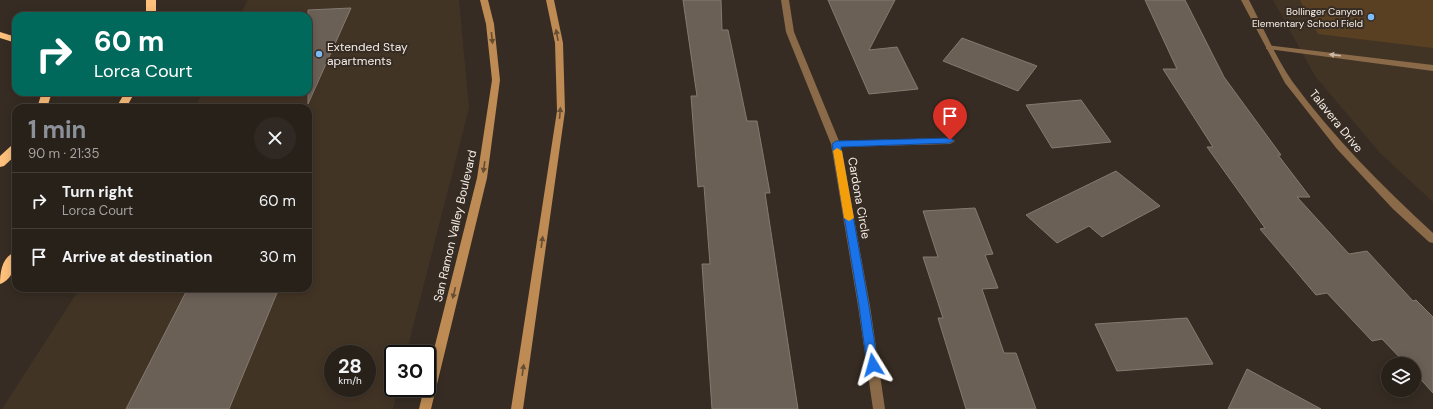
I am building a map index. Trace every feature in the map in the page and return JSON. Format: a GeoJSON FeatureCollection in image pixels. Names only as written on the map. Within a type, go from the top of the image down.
{"type":"FeatureCollection","features":[{"type":"Feature","properties":{"kind":"highway"},"geometry":{"type":"LineString","coordinates":[[151,0],[151,12]]}},
{"type":"Feature","properties":{"kind":"highway"},"geometry":{"type":"LineString","coordinates":[[0,36],[12,39]]}},
{"type":"Feature","properties":{"kind":"highway"},"geometry":{"type":"LineString","coordinates":[[0,163],[12,152]]}},
{"type":"Feature","properties":{"kind":"highway"},"geometry":{"type":"LineString","coordinates":[[0,279],[12,262]]}},
{"type":"Feature","properties":{"kind":"main road","name":"San Ramon Valley Boulevard"},"geometry":{"type":"LineString","coordinates":[[425,409],[482,178],[496,80],[490,24],[484,0]]}},
{"type":"Feature","properties":{"kind":"main road"},"geometry":{"type":"LineString","coordinates":[[518,409],[560,111],[559,43],[550,0]]}},
{"type":"Feature","properties":{"kind":"street","name":"Cardona Circle"},"geometry":{"type":"LineString","coordinates":[[785,0],[790,32],[836,144],[864,306],[879,409]]}},
{"type":"Feature","properties":{"kind":"street","name":"Talavera Drive"},"geometry":{"type":"LineString","coordinates":[[1245,0],[1288,81],[1340,147],[1397,206],[1433,239]]}},
{"type":"Feature","properties":{"kind":"street"},"geometry":{"type":"LineString","coordinates":[[1269,47],[1433,68]]}},
{"type":"Feature","properties":{"kind":"street"},"geometry":{"type":"LineString","coordinates":[[836,144],[950,140]]}},
{"type":"Feature","properties":{"kind":"shaded area"},"geometry":{"type":"Polygon","coordinates":[[[248,0],[459,0],[469,108],[408,345],[384,345],[384,397],[396,397],[393,409],[2,409],[77,292],[312,292],[312,104],[197,104],[201,96],[312,96],[312,12],[242,12],[248,0]]]}},
{"type":"Feature","properties":{"kind":"shaded area"},"geometry":{"type":"Polygon","coordinates":[[[1273,0],[1433,0],[1433,202],[1380,153],[1315,76],[1273,0]]]}},
{"type":"Feature","properties":{"kind":"shaded area","name":"Bollinger Canyon Elementary School Field"},"geometry":{"type":"Polygon","coordinates":[[[1300,0],[1433,0],[1433,48],[1318,34],[1300,0]]]}},
{"type":"Feature","properties":{"kind":"building"},"geometry":{"type":"Polygon","coordinates":[[[683,0],[721,0],[722,30],[728,30],[747,121],[757,121],[770,193],[765,193],[798,409],[712,409],[702,264],[710,264],[704,186],[698,187],[691,96],[697,96],[683,0]]]}},
{"type":"Feature","properties":{"kind":"building"},"geometry":{"type":"Polygon","coordinates":[[[828,0],[895,0],[869,50],[897,47],[918,89],[869,94],[828,0]]]}},
{"type":"Feature","properties":{"kind":"building"},"geometry":{"type":"Polygon","coordinates":[[[1145,0],[1185,0],[1224,77],[1281,155],[1278,155],[1310,197],[1297,197],[1349,254],[1367,251],[1413,301],[1416,300],[1433,317],[1433,393],[1421,380],[1421,357],[1399,357],[1382,339],[1372,341],[1327,293],[1316,295],[1260,229],[1265,228],[1207,147],[1213,147],[1163,69],[1177,69],[1145,0]]]}},
{"type":"Feature","properties":{"kind":"building"},"geometry":{"type":"Polygon","coordinates":[[[351,8],[312,95],[312,12],[308,12],[308,10],[351,8]]]}},
{"type":"Feature","properties":{"kind":"building"},"geometry":{"type":"Polygon","coordinates":[[[962,38],[1037,66],[1018,91],[943,61],[962,38]]]}},
{"type":"Feature","properties":{"kind":"building"},"geometry":{"type":"Polygon","coordinates":[[[308,96],[312,96],[308,104],[308,96]]]}},
{"type":"Feature","properties":{"kind":"building"},"geometry":{"type":"Polygon","coordinates":[[[1081,100],[1111,142],[1052,148],[1026,105],[1081,100]]]}},
{"type":"Feature","properties":{"kind":"building"},"geometry":{"type":"Polygon","coordinates":[[[1116,171],[1160,206],[1102,237],[1089,226],[1057,243],[1026,215],[1116,171]]]}},
{"type":"Feature","properties":{"kind":"building"},"geometry":{"type":"Polygon","coordinates":[[[975,208],[993,254],[985,255],[998,288],[982,289],[1004,353],[1016,353],[1036,409],[966,409],[938,318],[943,318],[923,257],[938,257],[923,211],[975,208]]]}},
{"type":"Feature","properties":{"kind":"building"},"geometry":{"type":"Polygon","coordinates":[[[186,292],[277,292],[229,409],[126,409],[186,292]]]}},
{"type":"Feature","properties":{"kind":"building"},"geometry":{"type":"Polygon","coordinates":[[[1187,318],[1213,364],[1117,371],[1095,324],[1187,318]]]}},
{"type":"Feature","properties":{"kind":"building"},"geometry":{"type":"Polygon","coordinates":[[[1247,369],[1321,409],[1228,409],[1247,369]]]}},
{"type":"Feature","properties":{"kind":"slow traffic"},"geometry":{"type":"LineString","coordinates":[[837,151],[849,218]]}},
{"type":"Feature","properties":{"kind":"place","name":"Bollinger Canyon Elementary School Field"},"geometry":{"type":"Point","coordinates":[1371,17]}},
{"type":"Feature","properties":{"kind":"place","name":"Extended Stay apartments"},"geometry":{"type":"Point","coordinates":[319,54]}},
{"type":"Feature","properties":{"kind":"route"},"geometry":{"type":"LineString","coordinates":[[873,365],[836,144],[950,140]]}}]}
